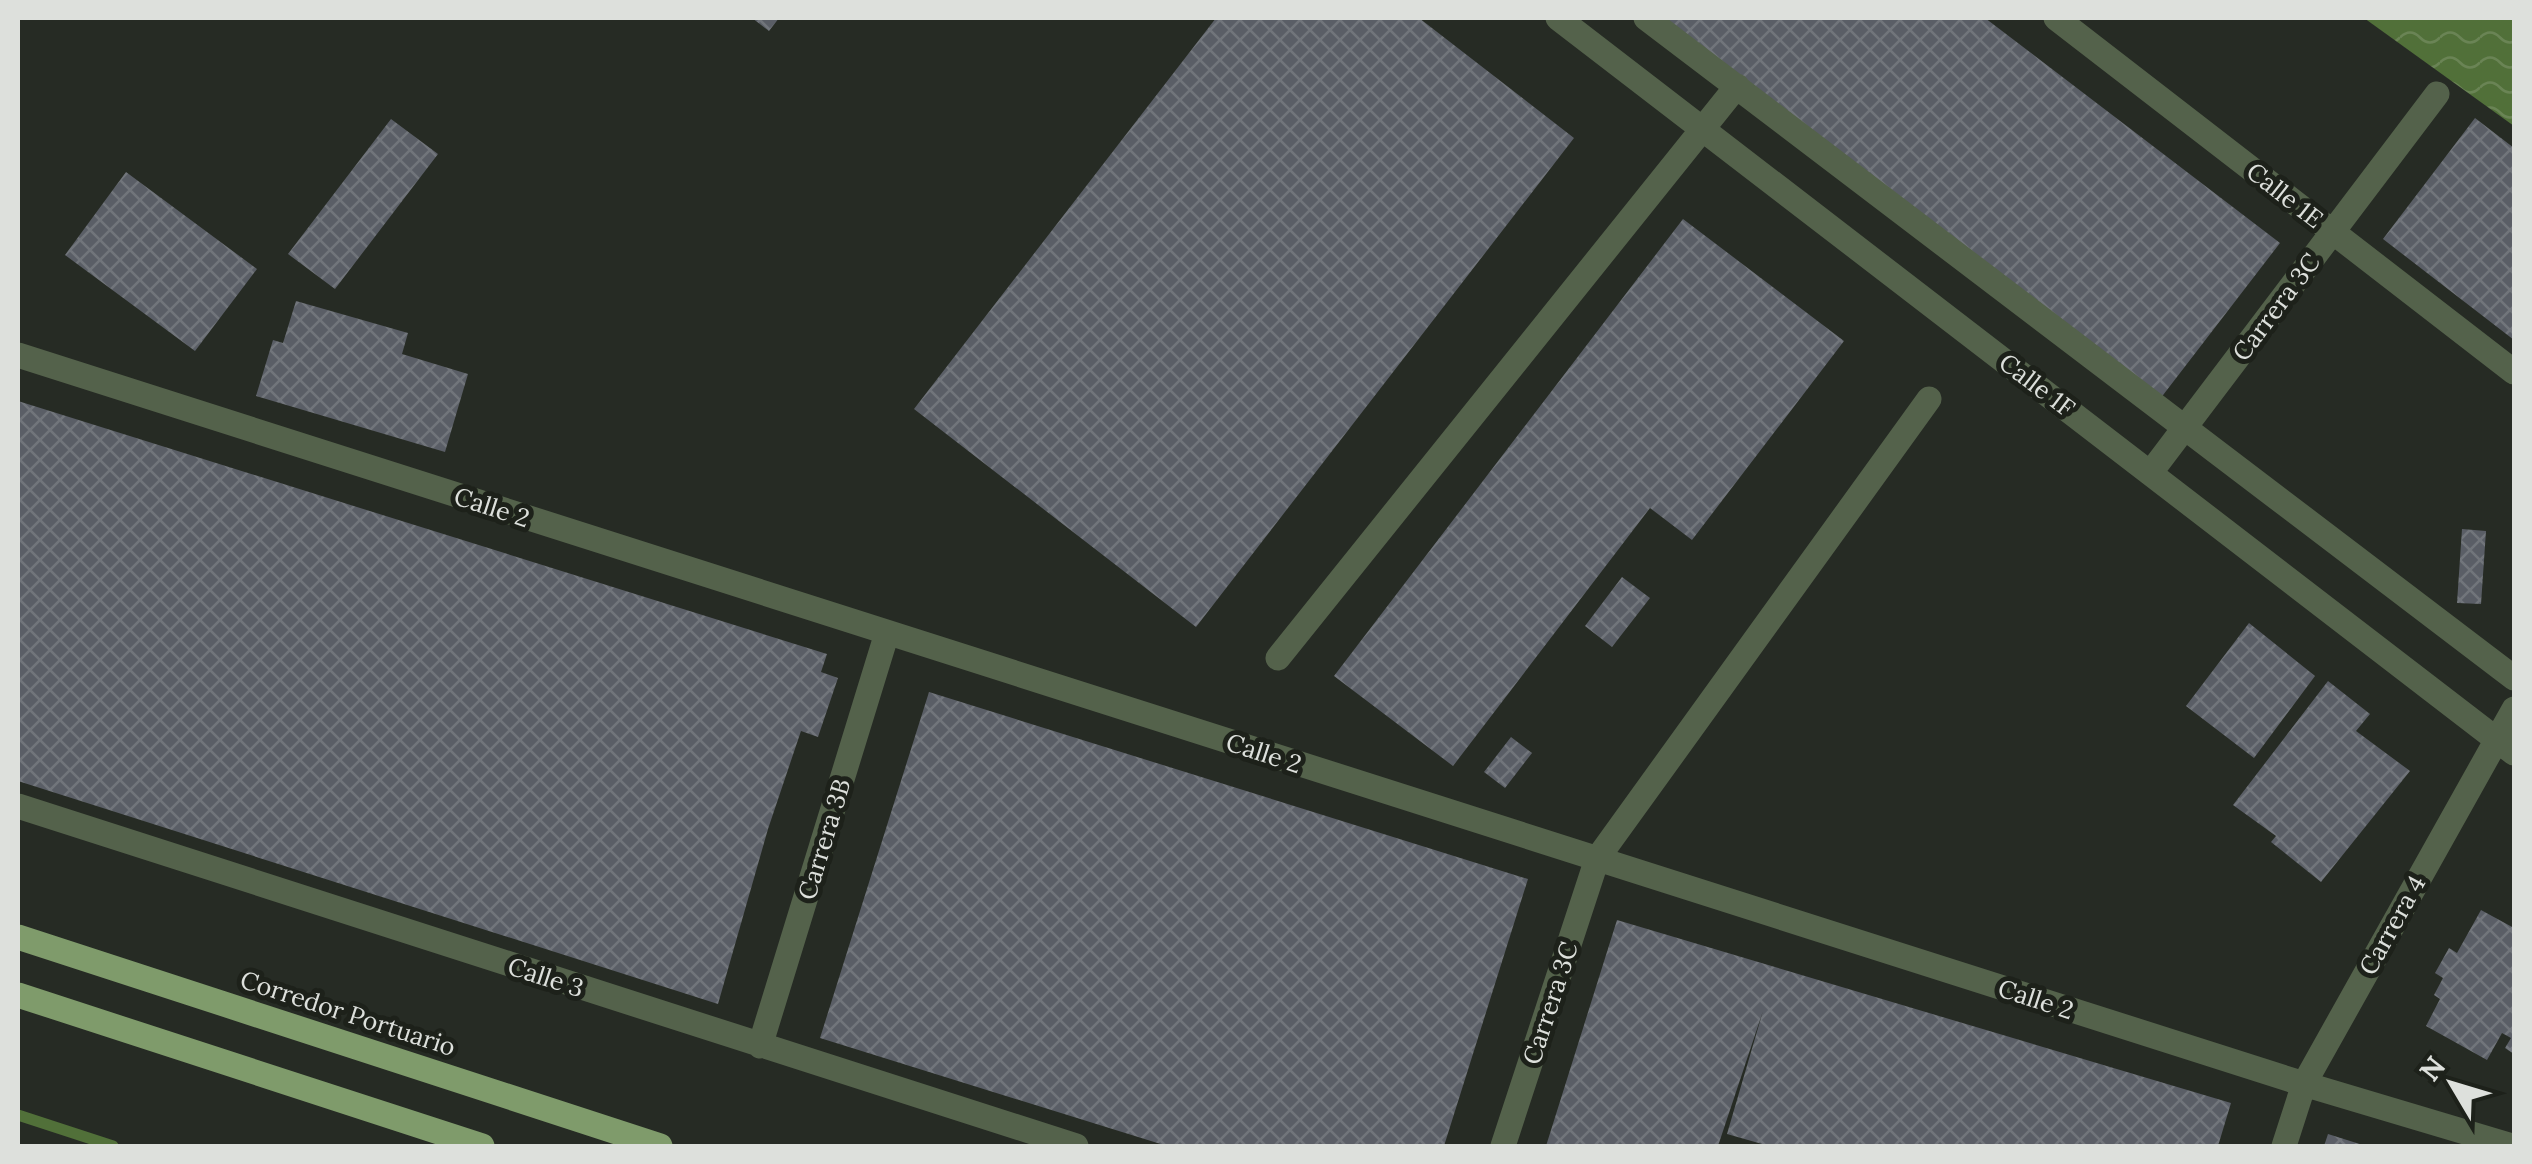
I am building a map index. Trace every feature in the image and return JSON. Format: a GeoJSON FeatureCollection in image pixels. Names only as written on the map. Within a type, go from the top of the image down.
{"type":"FeatureCollection","features":[{"type":"Feature","properties":{"kind":"main road","name":"Corredor Portuario"},"geometry":{"type":"LineString","coordinates":[[18,937],[660,1146]]}},
{"type":"Feature","properties":{"kind":"main road"},"geometry":{"type":"LineString","coordinates":[[18,995],[482,1146]]}},
{"type":"Feature","properties":{"kind":"street","name":"Calle 1F"},"geometry":{"type":"LineString","coordinates":[[1558,18],[2505,746]]}},
{"type":"Feature","properties":{"kind":"street"},"geometry":{"type":"LineString","coordinates":[[1646,18],[2514,678]]}},
{"type":"Feature","properties":{"kind":"street","name":"Calle 1E"},"geometry":{"type":"LineString","coordinates":[[2056,18],[2514,372]]}},
{"type":"Feature","properties":{"kind":"street"},"geometry":{"type":"LineString","coordinates":[[1278,658],[1736,86]]}},
{"type":"Feature","properties":{"kind":"street","name":"Carrera 3C"},"geometry":{"type":"LineString","coordinates":[[2151,472],[2437,94]]}},
{"type":"Feature","properties":{"kind":"street","name":"Calle 2"},"geometry":{"type":"LineString","coordinates":[[18,355],[2304,1084],[2512,1146]]}},
{"type":"Feature","properties":{"kind":"street","name":"Carrera 3C"},"geometry":{"type":"LineString","coordinates":[[1503,1146],[1597,859],[1928,399]]}},
{"type":"Feature","properties":{"kind":"street","name":"Carrera 3B"},"geometry":{"type":"LineString","coordinates":[[760,1046],[887,632]]}},
{"type":"Feature","properties":{"kind":"street","name":"Carrera 4"},"geometry":{"type":"LineString","coordinates":[[2284,1146],[2304,1084],[2505,746],[2514,709]]}},
{"type":"Feature","properties":{"kind":"street","name":"Calle 3"},"geometry":{"type":"LineString","coordinates":[[18,806],[1076,1146]]}},
{"type":"Feature","properties":{"kind":"water"},"geometry":{"type":"Polygon","coordinates":[[[2364,18],[2514,18],[2514,126],[2364,18]]]}},
{"type":"Feature","properties":{"kind":"building"},"geometry":{"type":"Polygon","coordinates":[[[752,18],[779,18],[769,31],[752,18]]]}},
{"type":"Feature","properties":{"kind":"building"},"geometry":{"type":"Polygon","coordinates":[[[1216,18],[1419,18],[1574,138],[1196,627],[914,409],[1216,18]]]}},
{"type":"Feature","properties":{"kind":"building"},"geometry":{"type":"Polygon","coordinates":[[[1660,18],[1985,18],[2280,243],[2160,399],[1660,18]]]}},
{"type":"Feature","properties":{"kind":"building"},"geometry":{"type":"Polygon","coordinates":[[[2475,118],[2514,148],[2514,340],[2383,239],[2475,118]]]}},
{"type":"Feature","properties":{"kind":"building"},"geometry":{"type":"Polygon","coordinates":[[[391,119],[438,154],[335,289],[288,254],[391,119]]]}},
{"type":"Feature","properties":{"kind":"building"},"geometry":{"type":"Polygon","coordinates":[[[126,172],[257,269],[195,351],[65,255],[126,172]]]}},
{"type":"Feature","properties":{"kind":"building"},"geometry":{"type":"Polygon","coordinates":[[[1683,219],[1844,341],[1692,540],[1650,508],[1453,766],[1334,676],[1683,219]]]}},
{"type":"Feature","properties":{"kind":"building"},"geometry":{"type":"Polygon","coordinates":[[[296,301],[408,333],[402,354],[468,374],[445,452],[256,396],[273,340],[283,343],[296,301]]]}},
{"type":"Feature","properties":{"kind":"building"},"geometry":{"type":"Polygon","coordinates":[[[18,401],[827,654],[821,672],[838,678],[818,737],[801,731],[768,829],[718,1004],[18,781],[18,401]]]}},
{"type":"Feature","properties":{"kind":"building"},"geometry":{"type":"Polygon","coordinates":[[[2462,529],[2486,531],[2481,604],[2457,603],[2462,529]]]}},
{"type":"Feature","properties":{"kind":"building"},"geometry":{"type":"Polygon","coordinates":[[[1622,577],[1650,598],[1612,647],[1585,626],[1622,577]]]}},
{"type":"Feature","properties":{"kind":"building"},"geometry":{"type":"Polygon","coordinates":[[[2249,623],[2315,676],[2254,758],[2186,706],[2249,623]]]}},
{"type":"Feature","properties":{"kind":"building"},"geometry":{"type":"Polygon","coordinates":[[[2328,681],[2370,714],[2356,731],[2410,771],[2321,882],[2271,842],[2276,836],[2233,805],[2328,681]]]}},
{"type":"Feature","properties":{"kind":"building"},"geometry":{"type":"Polygon","coordinates":[[[929,692],[1528,879],[1444,1146],[1167,1146],[820,1038],[929,692]]]}},
{"type":"Feature","properties":{"kind":"building"},"geometry":{"type":"Polygon","coordinates":[[[1511,737],[1532,753],[1505,788],[1484,772],[1511,737]]]}},
{"type":"Feature","properties":{"kind":"building"},"geometry":{"type":"Polygon","coordinates":[[[2481,910],[2514,928],[2514,1054],[2505,1048],[2511,1038],[2502,1033],[2487,1060],[2426,1026],[2440,999],[2434,995],[2443,978],[2435,973],[2449,948],[2457,953],[2481,910]]]}},
{"type":"Feature","properties":{"kind":"building"},"geometry":{"type":"Polygon","coordinates":[[[1617,920],[2231,1103],[2218,1146],[1769,1146],[1727,1134],[1763,1011],[1718,1146],[1546,1146],[1617,920]]]}},
{"type":"Feature","properties":{"kind":"building"},"geometry":{"type":"Polygon","coordinates":[[[2328,1134],[2366,1146],[2324,1146],[2328,1134]]]}},
{"type":"Feature","properties":{"kind":"waterway"},"geometry":{"type":"LineString","coordinates":[[18,1115],[113,1146]]}}]}
